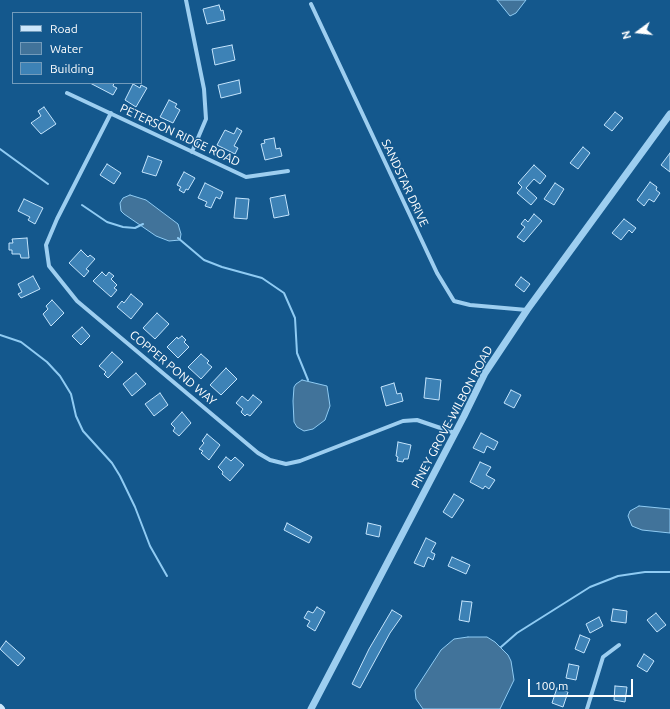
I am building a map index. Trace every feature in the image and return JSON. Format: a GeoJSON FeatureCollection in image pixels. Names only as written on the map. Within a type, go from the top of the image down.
{"type":"FeatureCollection","features":[{"type":"Feature","properties":{"kind":"street"},"geometry":{"type":"LineString","coordinates":[[186,0],[204,88],[206,119],[192,152]]}},
{"type":"Feature","properties":{"kind":"street","name":"SANDSTAR DRIVE"},"geometry":{"type":"LineString","coordinates":[[311,4],[437,273],[454,301],[470,305],[527,310]]}},
{"type":"Feature","properties":{"kind":"street","name":"PETERSON RIDGE ROAD"},"geometry":{"type":"LineString","coordinates":[[67,93],[246,177],[288,171]]}},
{"type":"Feature","properties":{"kind":"street","name":"COPPER POND WAY"},"geometry":{"type":"LineString","coordinates":[[112,113],[57,219],[46,245],[49,266],[77,301],[258,453],[270,460],[286,464],[300,461],[403,421],[417,420],[455,433]]}},
{"type":"Feature","properties":{"kind":"street","name":"PINEY GROVE-WILBON ROAD"},"geometry":{"type":"LineString","coordinates":[[311,709],[485,373],[527,310],[670,114]]}},
{"type":"Feature","properties":{"kind":"street"},"geometry":{"type":"LineString","coordinates":[[587,709],[603,657],[619,645]]}},
{"type":"Feature","properties":{"kind":"water"},"geometry":{"type":"Polygon","coordinates":[[[497,0],[526,0],[516,13],[510,16],[497,0]]]}},
{"type":"Feature","properties":{"kind":"water"},"geometry":{"type":"Polygon","coordinates":[[[130,195],[146,200],[178,224],[181,234],[180,240],[169,241],[156,236],[124,214],[121,211],[120,203],[123,198],[130,195]]]}},
{"type":"Feature","properties":{"kind":"water"},"geometry":{"type":"Polygon","coordinates":[[[302,380],[327,386],[330,406],[325,420],[313,429],[304,431],[297,427],[294,422],[293,401],[294,387],[302,380]]]}},
{"type":"Feature","properties":{"kind":"water"},"geometry":{"type":"Polygon","coordinates":[[[639,506],[670,509],[670,533],[642,530],[632,526],[628,516],[630,511],[639,506]]]}},
{"type":"Feature","properties":{"kind":"water"},"geometry":{"type":"Polygon","coordinates":[[[487,637],[495,642],[508,655],[511,661],[514,680],[500,709],[423,709],[416,699],[415,690],[441,650],[454,639],[487,637]]]}},
{"type":"Feature","properties":{"kind":"building"},"geometry":{"type":"Polygon","coordinates":[[[219,5],[221,11],[223,10],[225,20],[207,24],[203,9],[219,5]]]}},
{"type":"Feature","properties":{"kind":"building"},"geometry":{"type":"Polygon","coordinates":[[[232,45],[235,60],[215,65],[212,49],[232,45]]]}},
{"type":"Feature","properties":{"kind":"building"},"geometry":{"type":"Polygon","coordinates":[[[239,80],[241,93],[221,98],[218,85],[239,80]]]}},
{"type":"Feature","properties":{"kind":"building"},"geometry":{"type":"Polygon","coordinates":[[[92,84],[114,84],[113,86],[117,88],[113,95],[92,84]]]}},
{"type":"Feature","properties":{"kind":"building"},"geometry":{"type":"Polygon","coordinates":[[[133,84],[140,88],[141,85],[147,88],[136,107],[125,100],[133,84]]]}},
{"type":"Feature","properties":{"kind":"building"},"geometry":{"type":"Polygon","coordinates":[[[169,100],[177,104],[175,107],[180,110],[173,123],[160,117],[169,100]]]}},
{"type":"Feature","properties":{"kind":"building"},"geometry":{"type":"Polygon","coordinates":[[[44,107],[56,124],[41,134],[31,123],[41,116],[38,111],[44,107]]]}},
{"type":"Feature","properties":{"kind":"building"},"geometry":{"type":"Polygon","coordinates":[[[615,112],[623,118],[612,131],[604,125],[615,112]]]}},
{"type":"Feature","properties":{"kind":"building"},"geometry":{"type":"Polygon","coordinates":[[[237,128],[242,131],[234,146],[238,148],[235,154],[217,145],[225,130],[234,134],[237,128]]]}},
{"type":"Feature","properties":{"kind":"building"},"geometry":{"type":"Polygon","coordinates":[[[274,138],[276,149],[280,148],[282,156],[265,160],[261,144],[265,143],[264,140],[274,138]]]}},
{"type":"Feature","properties":{"kind":"building"},"geometry":{"type":"Polygon","coordinates":[[[583,147],[590,153],[578,169],[570,163],[583,147]]]}},
{"type":"Feature","properties":{"kind":"building"},"geometry":{"type":"Polygon","coordinates":[[[670,153],[670,172],[661,165],[670,153]]]}},
{"type":"Feature","properties":{"kind":"building"},"geometry":{"type":"Polygon","coordinates":[[[148,156],[162,161],[156,176],[142,172],[148,156]]]}},
{"type":"Feature","properties":{"kind":"building"},"geometry":{"type":"Polygon","coordinates":[[[107,164],[121,173],[114,184],[100,175],[107,164]]]}},
{"type":"Feature","properties":{"kind":"building"},"geometry":{"type":"Polygon","coordinates":[[[534,165],[546,176],[540,184],[534,179],[526,188],[537,198],[531,205],[517,193],[522,187],[518,183],[534,165]]]}},
{"type":"Feature","properties":{"kind":"building"},"geometry":{"type":"Polygon","coordinates":[[[184,172],[195,178],[188,190],[186,189],[184,193],[179,190],[181,187],[177,185],[184,172]]]}},
{"type":"Feature","properties":{"kind":"building"},"geometry":{"type":"Polygon","coordinates":[[[650,182],[657,187],[656,190],[660,193],[654,202],[649,199],[644,206],[637,200],[650,182]]]}},
{"type":"Feature","properties":{"kind":"building"},"geometry":{"type":"Polygon","coordinates":[[[205,183],[223,192],[220,199],[216,197],[211,208],[205,206],[207,202],[198,198],[205,183]]]}},
{"type":"Feature","properties":{"kind":"building"},"geometry":{"type":"Polygon","coordinates":[[[555,183],[564,189],[554,205],[544,199],[555,183]]]}},
{"type":"Feature","properties":{"kind":"building"},"geometry":{"type":"Polygon","coordinates":[[[285,195],[289,215],[274,218],[270,198],[285,195]]]}},
{"type":"Feature","properties":{"kind":"building"},"geometry":{"type":"Polygon","coordinates":[[[236,198],[249,199],[247,219],[234,218],[236,198]]]}},
{"type":"Feature","properties":{"kind":"building"},"geometry":{"type":"Polygon","coordinates":[[[24,199],[43,208],[35,224],[28,220],[30,217],[18,211],[24,199]]]}},
{"type":"Feature","properties":{"kind":"building"},"geometry":{"type":"Polygon","coordinates":[[[534,214],[542,221],[524,242],[517,237],[525,227],[521,224],[525,219],[528,222],[534,214]]]}},
{"type":"Feature","properties":{"kind":"building"},"geometry":{"type":"Polygon","coordinates":[[[624,219],[636,228],[632,233],[629,230],[621,240],[612,233],[624,219]]]}},
{"type":"Feature","properties":{"kind":"building"},"geometry":{"type":"Polygon","coordinates":[[[27,238],[29,258],[21,258],[20,254],[12,254],[12,250],[9,250],[9,243],[13,243],[12,239],[27,238]]]}},
{"type":"Feature","properties":{"kind":"building"},"geometry":{"type":"Polygon","coordinates":[[[81,250],[88,257],[90,255],[95,259],[86,269],[89,271],[84,277],[69,263],[81,250]]]}},
{"type":"Feature","properties":{"kind":"building"},"geometry":{"type":"Polygon","coordinates":[[[102,272],[106,276],[109,272],[114,276],[111,279],[117,285],[114,288],[117,290],[111,297],[93,281],[102,272]]]}},
{"type":"Feature","properties":{"kind":"building"},"geometry":{"type":"Polygon","coordinates":[[[33,276],[40,289],[21,298],[18,294],[22,292],[18,284],[33,276]]]}},
{"type":"Feature","properties":{"kind":"building"},"geometry":{"type":"Polygon","coordinates":[[[521,277],[530,284],[524,292],[515,285],[521,277]]]}},
{"type":"Feature","properties":{"kind":"building"},"geometry":{"type":"Polygon","coordinates":[[[131,294],[143,304],[131,319],[117,307],[122,301],[124,303],[131,294]]]}},
{"type":"Feature","properties":{"kind":"building"},"geometry":{"type":"Polygon","coordinates":[[[52,300],[64,313],[51,326],[43,314],[48,309],[46,306],[52,300]]]}},
{"type":"Feature","properties":{"kind":"building"},"geometry":{"type":"Polygon","coordinates":[[[157,313],[169,324],[155,339],[143,328],[157,313]]]}},
{"type":"Feature","properties":{"kind":"building"},"geometry":{"type":"Polygon","coordinates":[[[82,327],[90,336],[81,345],[72,336],[82,327]]]}},
{"type":"Feature","properties":{"kind":"building"},"geometry":{"type":"Polygon","coordinates":[[[182,336],[186,340],[184,342],[189,347],[178,358],[167,347],[177,337],[178,339],[182,336]]]}},
{"type":"Feature","properties":{"kind":"building"},"geometry":{"type":"Polygon","coordinates":[[[112,352],[123,362],[108,378],[104,374],[106,372],[99,366],[112,352]]]}},
{"type":"Feature","properties":{"kind":"building"},"geometry":{"type":"Polygon","coordinates":[[[201,354],[209,361],[207,363],[212,367],[201,379],[188,367],[201,354]]]}},
{"type":"Feature","properties":{"kind":"building"},"geometry":{"type":"Polygon","coordinates":[[[226,368],[237,379],[221,395],[210,385],[226,368]]]}},
{"type":"Feature","properties":{"kind":"building"},"geometry":{"type":"Polygon","coordinates":[[[136,373],[146,384],[132,396],[123,384],[136,373]]]}},
{"type":"Feature","properties":{"kind":"building"},"geometry":{"type":"Polygon","coordinates":[[[426,378],[441,380],[439,400],[424,398],[426,378]]]}},
{"type":"Feature","properties":{"kind":"building"},"geometry":{"type":"Polygon","coordinates":[[[394,383],[397,394],[401,393],[403,401],[386,406],[381,387],[394,383]]]}},
{"type":"Feature","properties":{"kind":"building"},"geometry":{"type":"Polygon","coordinates":[[[511,390],[521,395],[514,408],[504,403],[511,390]]]}},
{"type":"Feature","properties":{"kind":"building"},"geometry":{"type":"Polygon","coordinates":[[[160,393],[168,405],[154,416],[145,404],[160,393]]]}},
{"type":"Feature","properties":{"kind":"building"},"geometry":{"type":"Polygon","coordinates":[[[253,395],[262,402],[250,416],[247,414],[245,416],[241,412],[243,409],[236,403],[242,396],[248,401],[253,395]]]}},
{"type":"Feature","properties":{"kind":"building"},"geometry":{"type":"Polygon","coordinates":[[[182,412],[191,423],[179,436],[173,431],[175,428],[171,424],[182,412]]]}},
{"type":"Feature","properties":{"kind":"building"},"geometry":{"type":"Polygon","coordinates":[[[481,433],[498,442],[494,450],[487,446],[484,453],[473,448],[481,433]]]}},
{"type":"Feature","properties":{"kind":"building"},"geometry":{"type":"Polygon","coordinates":[[[207,434],[220,445],[209,460],[201,453],[203,451],[199,449],[204,443],[202,441],[207,434]]]}},
{"type":"Feature","properties":{"kind":"building"},"geometry":{"type":"Polygon","coordinates":[[[398,442],[411,445],[408,459],[404,459],[403,462],[397,461],[398,457],[396,456],[398,442]]]}},
{"type":"Feature","properties":{"kind":"building"},"geometry":{"type":"Polygon","coordinates":[[[226,457],[231,461],[235,457],[244,465],[230,481],[222,474],[223,472],[218,467],[226,457]]]}},
{"type":"Feature","properties":{"kind":"building"},"geometry":{"type":"Polygon","coordinates":[[[480,462],[491,467],[486,475],[495,480],[489,489],[485,486],[483,489],[470,482],[480,462]]]}},
{"type":"Feature","properties":{"kind":"building"},"geometry":{"type":"Polygon","coordinates":[[[454,494],[464,500],[452,518],[443,512],[454,494]]]}},
{"type":"Feature","properties":{"kind":"building"},"geometry":{"type":"Polygon","coordinates":[[[287,523],[312,537],[309,543],[284,530],[287,523]]]}},
{"type":"Feature","properties":{"kind":"building"},"geometry":{"type":"Polygon","coordinates":[[[368,523],[381,526],[379,537],[366,534],[368,523]]]}},
{"type":"Feature","properties":{"kind":"building"},"geometry":{"type":"Polygon","coordinates":[[[426,538],[436,543],[431,552],[435,554],[433,560],[428,557],[424,567],[414,563],[426,538]]]}},
{"type":"Feature","properties":{"kind":"building"},"geometry":{"type":"Polygon","coordinates":[[[452,557],[470,565],[466,574],[448,566],[452,557]]]}},
{"type":"Feature","properties":{"kind":"building"},"geometry":{"type":"Polygon","coordinates":[[[462,601],[472,602],[469,622],[459,620],[462,601]]]}},
{"type":"Feature","properties":{"kind":"building"},"geometry":{"type":"Polygon","coordinates":[[[317,607],[325,612],[315,631],[307,626],[310,621],[304,618],[308,611],[313,613],[317,607]]]}},
{"type":"Feature","properties":{"kind":"building"},"geometry":{"type":"Polygon","coordinates":[[[613,609],[627,611],[626,623],[611,621],[613,609]]]}},
{"type":"Feature","properties":{"kind":"building"},"geometry":{"type":"Polygon","coordinates":[[[392,610],[402,616],[390,633],[360,688],[352,684],[369,649],[392,610]]]}},
{"type":"Feature","properties":{"kind":"building"},"geometry":{"type":"Polygon","coordinates":[[[656,613],[666,625],[657,632],[647,620],[656,613]]]}},
{"type":"Feature","properties":{"kind":"building"},"geometry":{"type":"Polygon","coordinates":[[[599,617],[603,626],[590,633],[586,624],[599,617]]]}},
{"type":"Feature","properties":{"kind":"building"},"geometry":{"type":"Polygon","coordinates":[[[580,635],[590,639],[584,653],[575,649],[580,635]]]}},
{"type":"Feature","properties":{"kind":"building"},"geometry":{"type":"Polygon","coordinates":[[[6,641],[25,658],[18,666],[0,649],[6,641]]]}},
{"type":"Feature","properties":{"kind":"building"},"geometry":{"type":"Polygon","coordinates":[[[644,654],[654,661],[647,672],[637,666],[644,654]]]}},
{"type":"Feature","properties":{"kind":"building"},"geometry":{"type":"Polygon","coordinates":[[[569,664],[579,666],[576,680],[566,678],[569,664]]]}},
{"type":"Feature","properties":{"kind":"building"},"geometry":{"type":"Polygon","coordinates":[[[615,686],[627,687],[625,702],[614,700],[615,686]]]}},
{"type":"Feature","properties":{"kind":"building"},"geometry":{"type":"Polygon","coordinates":[[[557,688],[568,692],[563,707],[552,703],[557,688]]]}},
{"type":"Feature","properties":{"kind":"waterway"},"geometry":{"type":"LineString","coordinates":[[0,149],[48,184]]}},
{"type":"Feature","properties":{"kind":"waterway"},"geometry":{"type":"LineString","coordinates":[[82,205],[107,222],[123,227],[135,228],[143,224]]}},
{"type":"Feature","properties":{"kind":"waterway"},"geometry":{"type":"LineString","coordinates":[[178,238],[204,260],[222,267],[262,278],[284,293],[295,318],[297,353],[308,380]]}},
{"type":"Feature","properties":{"kind":"waterway"},"geometry":{"type":"LineString","coordinates":[[0,335],[21,342],[47,362],[60,376],[71,394],[76,416],[83,431],[112,463],[120,476],[135,507],[150,546],[167,576]]}},
{"type":"Feature","properties":{"kind":"waterway"},"geometry":{"type":"LineString","coordinates":[[501,647],[517,633],[590,587],[618,576],[645,572],[670,572]]}}]}
